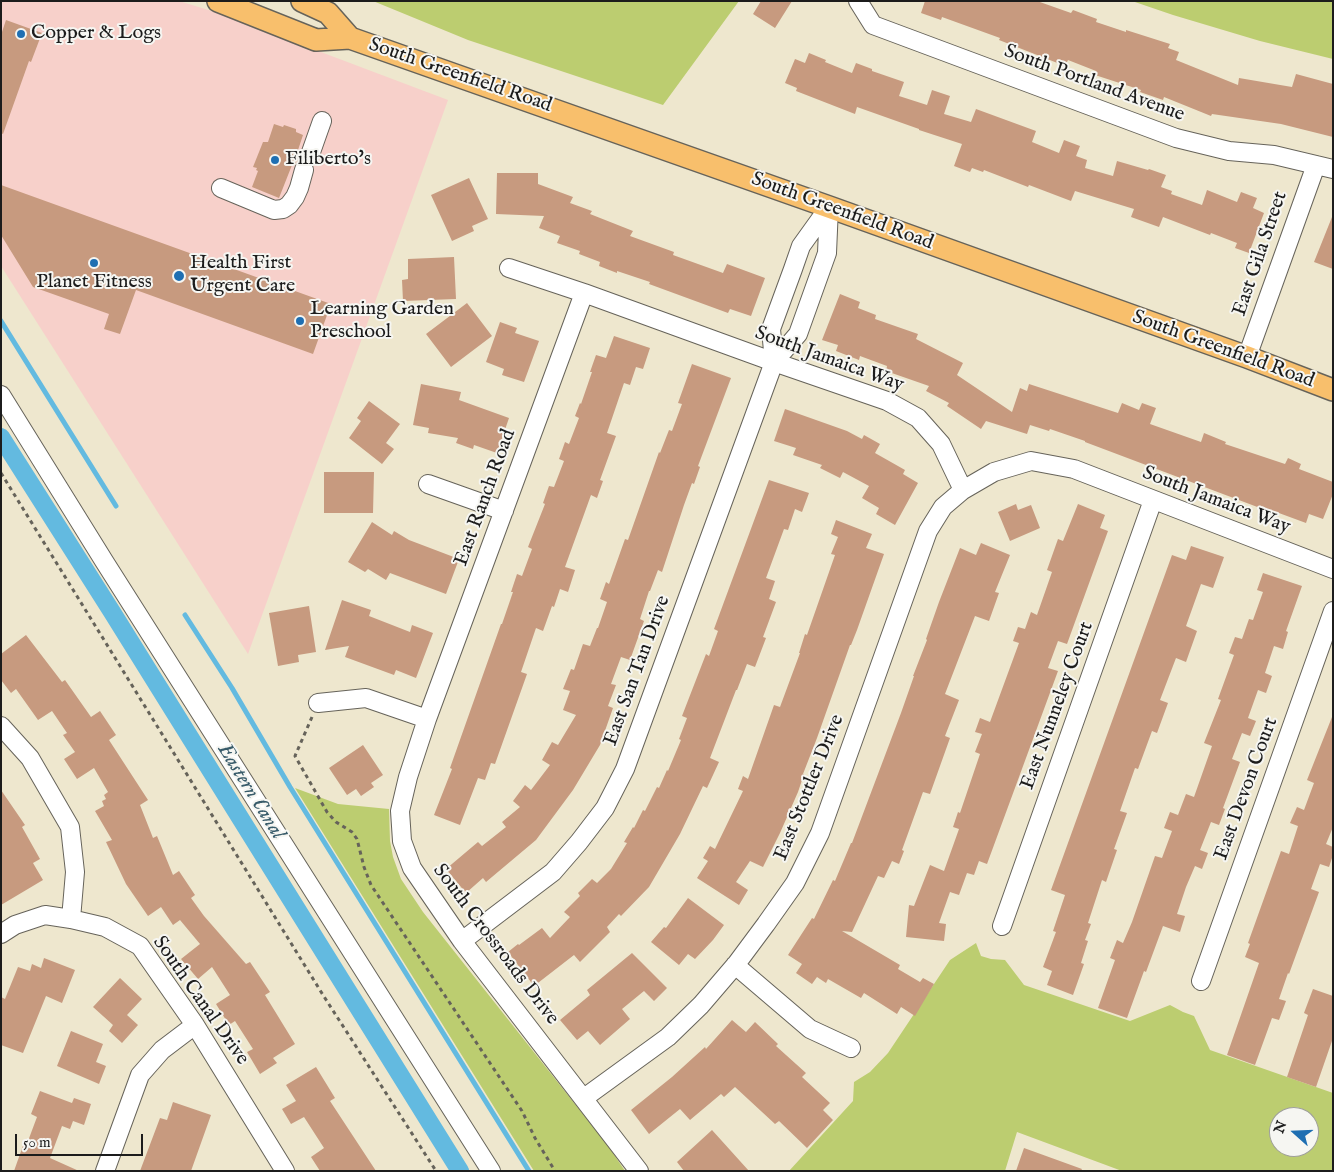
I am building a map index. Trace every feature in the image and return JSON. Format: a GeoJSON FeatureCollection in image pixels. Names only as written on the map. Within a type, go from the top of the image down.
{"type":"FeatureCollection","features":[{"type":"Feature","properties":{"kind":"main road","name":"South Greenfield Road"},"geometry":{"type":"LineString","coordinates":[[218,1],[316,40],[350,38],[830,207],[1333,390]]}},
{"type":"Feature","properties":{"kind":"main road","name":"South Greenfield Road"},"geometry":{"type":"LineString","coordinates":[[302,1],[328,13],[350,38]]}},
{"type":"Feature","properties":{"kind":"street","name":"South Portland Avenue"},"geometry":{"type":"LineString","coordinates":[[858,1],[873,25],[1176,138],[1229,151],[1274,155],[1333,169]]}},
{"type":"Feature","properties":{"kind":"street"},"geometry":{"type":"LineString","coordinates":[[221,188],[274,210],[283,209],[289,205],[299,188],[322,121]]}},
{"type":"Feature","properties":{"kind":"street","name":"East Gila Street"},"geometry":{"type":"LineString","coordinates":[[1248,358],[1316,165]]}},
{"type":"Feature","properties":{"kind":"street","name":"East San Tan Drive"},"geometry":{"type":"LineString","coordinates":[[774,362],[771,329],[801,246],[830,207]]}},
{"type":"Feature","properties":{"kind":"street","name":"East San Tan Drive"},"geometry":{"type":"LineString","coordinates":[[462,941],[554,872],[580,842],[605,808],[625,769],[774,362],[798,334],[827,253],[830,207]]}},
{"type":"Feature","properties":{"kind":"street","name":"South Jamaica Way"},"geometry":{"type":"LineString","coordinates":[[509,268],[887,401],[918,418],[941,444],[963,490],[994,472],[1031,461],[1074,469],[1333,569]]}},
{"type":"Feature","properties":{"kind":"street","name":"East Ranch Road"},"geometry":{"type":"LineString","coordinates":[[427,719],[584,293]]}},
{"type":"Feature","properties":{"kind":"street"},"geometry":{"type":"LineString","coordinates":[[1,395],[104,562],[491,1171]]}},
{"type":"Feature","properties":{"kind":"street"},"geometry":{"type":"LineString","coordinates":[[428,484],[504,511]]}},
{"type":"Feature","properties":{"kind":"street","name":"East Stottler Drive"},"geometry":{"type":"LineString","coordinates":[[584,1098],[668,1037],[701,1005],[735,965],[795,883],[820,833],[928,531],[943,507],[963,490]]}},
{"type":"Feature","properties":{"kind":"street","name":"East Nunneley Court"},"geometry":{"type":"LineString","coordinates":[[1002,926],[1154,500]]}},
{"type":"Feature","properties":{"kind":"street","name":"East Devon Court"},"geometry":{"type":"LineString","coordinates":[[1201,981],[1333,611]]}},
{"type":"Feature","properties":{"kind":"street"},"geometry":{"type":"LineString","coordinates":[[318,703],[366,698],[427,719]]}},
{"type":"Feature","properties":{"kind":"street","name":"South Crossroads Drive"},"geometry":{"type":"LineString","coordinates":[[427,719],[408,777],[400,811],[402,841],[412,868],[462,941],[640,1171]]}},
{"type":"Feature","properties":{"kind":"street"},"geometry":{"type":"LineString","coordinates":[[1,726],[30,758],[70,827],[75,872],[71,919]]}},
{"type":"Feature","properties":{"kind":"street","name":"South Canal Drive"},"geometry":{"type":"LineString","coordinates":[[1,934],[15,925],[44,916],[71,919],[105,927],[140,946],[195,1025],[285,1171]]}},
{"type":"Feature","properties":{"kind":"street"},"geometry":{"type":"LineString","coordinates":[[735,965],[810,1029],[851,1048]]}},
{"type":"Feature","properties":{"kind":"street"},"geometry":{"type":"LineString","coordinates":[[106,1171],[140,1075],[162,1050],[195,1025]]}},
{"type":"Feature","properties":{"kind":"path"},"geometry":{"type":"LineString","coordinates":[[1,473],[318,986],[436,1171]]}},
{"type":"Feature","properties":{"kind":"path"},"geometry":{"type":"LineString","coordinates":[[318,703],[295,756],[327,812],[336,822],[352,832],[357,838],[364,867],[371,885],[522,1111],[555,1171]]}},
{"type":"Feature","properties":{"kind":"shaded area"},"geometry":{"type":"Polygon","coordinates":[[[1,1],[179,1],[215,12],[448,100],[248,654],[1,266],[1,1]]]}},
{"type":"Feature","properties":{"kind":"green space"},"geometry":{"type":"Polygon","coordinates":[[[373,1],[739,1],[663,105],[468,40],[373,1]]]}},
{"type":"Feature","properties":{"kind":"green space"},"geometry":{"type":"Polygon","coordinates":[[[1132,1],[1333,1],[1333,59],[1260,41],[1132,1]]]}},
{"type":"Feature","properties":{"kind":"green space"},"geometry":{"type":"Polygon","coordinates":[[[295,788],[338,804],[389,809],[390,841],[393,857],[401,879],[423,912],[609,1147],[625,1171],[534,1171],[295,788]]]}},
{"type":"Feature","properties":{"kind":"green space"},"geometry":{"type":"Polygon","coordinates":[[[976,943],[981,956],[1005,960],[1024,985],[1130,1021],[1170,1005],[1194,1016],[1210,1050],[1333,1093],[1333,1171],[1122,1171],[1017,1132],[1005,1171],[789,1171],[853,1101],[854,1082],[870,1072],[888,1053],[950,960],[976,943]]]}},
{"type":"Feature","properties":{"kind":"building"},"geometry":{"type":"Polygon","coordinates":[[[761,1],[792,1],[775,28],[753,14],[761,1]]]}},
{"type":"Feature","properties":{"kind":"building"},"geometry":{"type":"Polygon","coordinates":[[[925,1],[1037,1],[1071,13],[1073,10],[1097,19],[1096,22],[1170,44],[1168,48],[1179,52],[1176,60],[1238,85],[1239,78],[1292,87],[1296,74],[1333,84],[1333,137],[1281,124],[1212,114],[1211,116],[1164,97],[1163,100],[1140,92],[1141,90],[1095,75],[1096,71],[1068,60],[1065,66],[999,40],[1000,38],[942,17],[941,20],[921,13],[925,1]]]}},
{"type":"Feature","properties":{"kind":"building"},"geometry":{"type":"Polygon","coordinates":[[[6,20],[42,33],[31,62],[29,61],[3,134],[1,133],[1,35],[6,20]]]}},
{"type":"Feature","properties":{"kind":"building"},"geometry":{"type":"Polygon","coordinates":[[[809,53],[852,73],[856,63],[872,69],[872,71],[904,82],[899,96],[927,105],[932,90],[950,96],[944,114],[971,122],[976,109],[1036,131],[1032,142],[1059,153],[1064,140],[1080,146],[1076,156],[1087,160],[1085,168],[1113,176],[1117,161],[1149,169],[1166,175],[1161,187],[1172,191],[1171,194],[1202,205],[1207,190],[1237,202],[1241,192],[1257,198],[1253,208],[1264,213],[1249,253],[1235,248],[1237,243],[1211,233],[1210,235],[1163,217],[1159,227],[1131,217],[1134,209],[1075,191],[1071,201],[984,170],[983,172],[972,168],[970,172],[954,166],[962,144],[857,107],[855,114],[796,91],[797,88],[785,83],[795,59],[805,63],[809,53]]]}},
{"type":"Feature","properties":{"kind":"building","name":"Filiberto's"},"geometry":{"type":"Polygon","coordinates":[[[274,124],[296,129],[296,132],[303,135],[298,150],[300,151],[301,160],[294,166],[292,165],[279,198],[252,187],[258,171],[256,170],[257,168],[253,167],[263,142],[268,142],[274,124]]]}},
{"type":"Feature","properties":{"kind":"building"},"geometry":{"type":"Polygon","coordinates":[[[497,173],[538,173],[538,184],[573,197],[570,203],[592,211],[590,214],[633,231],[630,236],[674,252],[673,255],[723,273],[727,264],[765,278],[751,316],[730,309],[728,313],[649,284],[650,282],[599,266],[600,262],[579,254],[580,251],[557,243],[560,236],[539,228],[544,216],[496,214],[497,173]]]}},
{"type":"Feature","properties":{"kind":"building"},"geometry":{"type":"Polygon","coordinates":[[[469,178],[488,219],[472,226],[474,231],[452,241],[431,195],[469,178]]]}},
{"type":"Feature","properties":{"kind":"building"},"geometry":{"type":"Polygon","coordinates":[[[1,185],[331,304],[313,354],[136,290],[120,334],[104,329],[109,314],[33,287],[1,235],[1,185]]]}},
{"type":"Feature","properties":{"kind":"building"},"geometry":{"type":"Polygon","coordinates":[[[1333,217],[1333,269],[1314,262],[1333,217]]]}},
{"type":"Feature","properties":{"kind":"building"},"geometry":{"type":"Polygon","coordinates":[[[454,257],[456,299],[403,301],[402,280],[408,279],[408,259],[454,257]]]}},
{"type":"Feature","properties":{"kind":"building"},"geometry":{"type":"Polygon","coordinates":[[[840,294],[860,302],[858,308],[876,315],[875,319],[918,334],[916,339],[963,363],[957,375],[1012,412],[1020,388],[1027,391],[1029,384],[1118,413],[1122,403],[1139,410],[1142,403],[1156,408],[1150,424],[1201,442],[1204,433],[1226,442],[1225,444],[1285,464],[1288,458],[1301,464],[1299,469],[1333,482],[1333,494],[1323,519],[1309,514],[1306,523],[1268,509],[1268,511],[1050,429],[1049,431],[1030,425],[1027,434],[986,421],[981,429],[947,406],[949,403],[926,391],[929,386],[886,371],[887,366],[860,356],[859,360],[836,351],[838,345],[822,340],[840,294]]]}},
{"type":"Feature","properties":{"kind":"building"},"geometry":{"type":"Polygon","coordinates":[[[467,303],[492,336],[451,367],[426,334],[467,303]]]}},
{"type":"Feature","properties":{"kind":"building"},"geometry":{"type":"Polygon","coordinates":[[[500,322],[517,328],[515,333],[539,341],[524,382],[502,375],[504,369],[486,362],[500,322]]]}},
{"type":"Feature","properties":{"kind":"building"},"geometry":{"type":"Polygon","coordinates":[[[614,336],[650,348],[643,369],[636,367],[630,385],[624,383],[607,433],[616,436],[600,480],[603,481],[597,498],[591,495],[565,567],[575,570],[568,592],[560,589],[543,631],[536,628],[521,672],[527,674],[495,764],[491,763],[485,780],[478,778],[460,825],[434,815],[452,769],[450,768],[502,624],[517,574],[522,576],[532,549],[528,547],[545,504],[543,503],[549,486],[554,487],[564,461],[559,459],[565,442],[569,444],[579,418],[575,416],[581,404],[596,355],[606,358],[614,336]]]}},
{"type":"Feature","properties":{"kind":"building"},"geometry":{"type":"Polygon","coordinates":[[[692,364],[731,378],[698,466],[700,467],[694,484],[692,483],[684,505],[662,572],[658,570],[649,591],[640,619],[644,621],[630,660],[621,657],[611,684],[616,685],[608,706],[613,708],[600,745],[573,790],[536,840],[486,882],[483,878],[466,893],[446,869],[478,842],[482,846],[506,827],[502,822],[520,807],[513,801],[525,785],[531,790],[550,765],[542,760],[552,742],[558,745],[576,715],[563,710],[570,691],[563,689],[571,669],[574,670],[583,644],[590,646],[598,628],[607,602],[600,599],[606,582],[609,584],[625,539],[628,540],[659,452],[669,430],[672,431],[682,404],[678,403],[692,364]]]}},
{"type":"Feature","properties":{"kind":"building"},"geometry":{"type":"Polygon","coordinates":[[[421,384],[461,392],[459,400],[509,418],[497,453],[474,445],[473,449],[456,443],[458,438],[428,433],[429,428],[413,425],[421,384]]]}},
{"type":"Feature","properties":{"kind":"building"},"geometry":{"type":"Polygon","coordinates":[[[369,401],[400,424],[386,443],[394,449],[382,464],[349,438],[361,421],[357,418],[369,401]]]}},
{"type":"Feature","properties":{"kind":"building"},"geometry":{"type":"Polygon","coordinates":[[[785,409],[847,431],[862,439],[864,435],[880,444],[875,453],[905,470],[903,474],[918,483],[895,525],[876,514],[879,508],[862,498],[869,486],[843,472],[840,478],[820,468],[822,465],[793,455],[796,448],[774,441],[785,409]]]}},
{"type":"Feature","properties":{"kind":"building"},"geometry":{"type":"Polygon","coordinates":[[[324,472],[374,472],[373,513],[324,513],[324,472]]]}},
{"type":"Feature","properties":{"kind":"building"},"geometry":{"type":"Polygon","coordinates":[[[769,480],[809,493],[802,512],[795,509],[788,530],[784,529],[766,578],[775,581],[769,599],[776,602],[763,637],[766,638],[755,667],[747,664],[736,690],[710,758],[719,762],[707,788],[703,786],[680,834],[649,887],[621,916],[619,914],[607,927],[610,932],[580,962],[574,955],[534,986],[508,952],[542,928],[550,938],[570,917],[564,912],[580,896],[578,893],[592,879],[597,883],[611,869],[627,843],[624,842],[643,810],[645,811],[657,787],[659,788],[681,740],[679,739],[687,718],[682,716],[706,654],[709,656],[718,631],[714,629],[769,480]]]}},
{"type":"Feature","properties":{"kind":"building"},"geometry":{"type":"Polygon","coordinates":[[[1016,504],[1018,510],[1031,505],[1040,528],[1010,541],[998,512],[1016,504]]]}},
{"type":"Feature","properties":{"kind":"building"},"geometry":{"type":"Polygon","coordinates":[[[1078,504],[1105,515],[1100,528],[1108,531],[1067,644],[1058,641],[1048,668],[1058,671],[987,864],[979,861],[974,875],[967,873],[959,895],[950,892],[939,923],[946,924],[944,941],[906,937],[909,905],[914,906],[930,865],[944,871],[959,829],[953,827],[958,812],[960,813],[980,754],[975,752],[982,734],[975,732],[980,718],[990,722],[1019,643],[1013,641],[1018,627],[1025,629],[1031,612],[1037,615],[1052,572],[1047,570],[1058,539],[1063,541],[1078,504]]]}},
{"type":"Feature","properties":{"kind":"building"},"geometry":{"type":"Polygon","coordinates":[[[836,520],[872,534],[866,548],[884,554],[798,792],[780,833],[763,867],[750,861],[736,882],[748,890],[739,905],[697,878],[708,861],[703,858],[710,846],[715,849],[743,791],[738,789],[743,776],[748,779],[774,705],[780,707],[835,555],[831,554],[838,537],[831,534],[836,520]]]}},
{"type":"Feature","properties":{"kind":"building"},"geometry":{"type":"Polygon","coordinates":[[[372,522],[392,535],[394,531],[409,540],[459,559],[446,594],[390,573],[386,580],[368,569],[365,572],[348,562],[372,522]]]}},
{"type":"Feature","properties":{"kind":"building"},"geometry":{"type":"Polygon","coordinates":[[[981,543],[1010,555],[995,592],[999,593],[989,621],[975,616],[945,694],[959,700],[945,736],[950,738],[930,794],[923,792],[902,850],[904,851],[899,864],[892,861],[884,878],[878,876],[852,932],[842,931],[900,965],[898,969],[920,982],[923,978],[934,984],[915,1016],[901,1007],[897,1014],[864,993],[861,998],[828,979],[826,983],[817,977],[812,984],[796,973],[802,964],[788,955],[812,918],[814,919],[833,880],[835,881],[852,843],[960,548],[976,555],[981,543]]]}},
{"type":"Feature","properties":{"kind":"building"},"geometry":{"type":"Polygon","coordinates":[[[1191,546],[1224,557],[1213,588],[1201,584],[1186,626],[1197,631],[1186,662],[1176,658],[1160,700],[1168,703],[1157,733],[1152,731],[1138,769],[1135,768],[1120,811],[1127,813],[1114,849],[1117,850],[1106,882],[1102,880],[1088,923],[1091,924],[1085,940],[1088,941],[1081,963],[1084,964],[1073,995],[1047,985],[1052,971],[1043,967],[1056,932],[1053,931],[1065,895],[1051,890],[1172,555],[1186,560],[1191,546]]]}},
{"type":"Feature","properties":{"kind":"building"},"geometry":{"type":"Polygon","coordinates":[[[1263,573],[1302,586],[1286,631],[1288,632],[1283,649],[1274,646],[1265,673],[1272,676],[1266,693],[1258,690],[1248,718],[1256,721],[1250,736],[1242,733],[1232,759],[1240,762],[1223,808],[1225,809],[1219,825],[1211,822],[1200,850],[1208,853],[1202,869],[1195,866],[1186,887],[1177,914],[1185,916],[1180,932],[1163,926],[1127,1018],[1098,1008],[1115,960],[1110,958],[1117,940],[1123,943],[1155,856],[1162,858],[1172,831],[1164,828],[1170,812],[1178,815],[1186,794],[1194,797],[1212,746],[1204,743],[1221,700],[1218,699],[1234,655],[1229,653],[1235,637],[1242,639],[1249,619],[1253,620],[1263,592],[1257,590],[1263,573]]]}},
{"type":"Feature","properties":{"kind":"building"},"geometry":{"type":"Polygon","coordinates":[[[342,600],[371,610],[369,616],[410,632],[412,625],[433,633],[416,678],[396,670],[394,675],[345,657],[349,646],[325,650],[342,600]]]}},
{"type":"Feature","properties":{"kind":"building"},"geometry":{"type":"Polygon","coordinates":[[[309,606],[316,652],[298,655],[299,662],[278,666],[269,613],[309,606]]]}},
{"type":"Feature","properties":{"kind":"building"},"geometry":{"type":"Polygon","coordinates":[[[26,635],[62,682],[65,680],[91,717],[100,711],[116,735],[109,740],[148,800],[140,805],[153,838],[157,836],[173,875],[179,871],[195,895],[191,898],[204,916],[246,964],[250,962],[270,992],[265,995],[295,1044],[273,1058],[277,1063],[260,1074],[247,1052],[253,1049],[235,1021],[229,1025],[216,1004],[230,995],[212,967],[198,979],[181,959],[200,944],[180,920],[173,925],[161,907],[148,916],[126,884],[106,842],[112,840],[95,811],[104,806],[102,801],[106,799],[104,795],[108,792],[94,768],[77,779],[64,759],[75,752],[63,735],[67,733],[52,711],[38,720],[16,689],[11,693],[1,680],[1,654],[26,635]]]}},
{"type":"Feature","properties":{"kind":"building"},"geometry":{"type":"Polygon","coordinates":[[[1332,717],[1333,827],[1326,844],[1333,847],[1333,855],[1329,867],[1320,864],[1311,889],[1319,892],[1279,999],[1286,1001],[1279,1020],[1272,1018],[1255,1065],[1227,1055],[1259,963],[1245,957],[1250,944],[1248,943],[1281,851],[1289,854],[1298,826],[1290,823],[1297,807],[1304,810],[1314,783],[1307,780],[1332,717]]]}},
{"type":"Feature","properties":{"kind":"building"},"geometry":{"type":"Polygon","coordinates":[[[363,745],[383,775],[371,783],[374,787],[361,796],[356,789],[347,795],[329,768],[363,745]]]}},
{"type":"Feature","properties":{"kind":"building"},"geometry":{"type":"Polygon","coordinates":[[[1,790],[25,825],[22,827],[40,859],[33,863],[43,880],[1,905],[1,790]]]}},
{"type":"Feature","properties":{"kind":"building"},"geometry":{"type":"Polygon","coordinates":[[[688,898],[724,925],[695,959],[688,954],[679,965],[651,942],[664,927],[666,928],[688,898]]]}},
{"type":"Feature","properties":{"kind":"building"},"geometry":{"type":"Polygon","coordinates":[[[632,953],[667,988],[654,1001],[644,991],[622,1009],[630,1019],[600,1045],[588,1031],[577,1040],[560,1020],[590,995],[587,990],[632,953]]]}},
{"type":"Feature","properties":{"kind":"building"},"geometry":{"type":"Polygon","coordinates":[[[44,958],[75,970],[62,1003],[46,996],[23,1053],[1,1045],[1,997],[5,999],[18,967],[30,971],[32,964],[41,968],[44,958]]]}},
{"type":"Feature","properties":{"kind":"building"},"geometry":{"type":"Polygon","coordinates":[[[120,978],[142,999],[127,1015],[138,1025],[122,1043],[109,1031],[113,1025],[93,1007],[120,978]]]}},
{"type":"Feature","properties":{"kind":"building"},"geometry":{"type":"Polygon","coordinates":[[[1313,989],[1333,996],[1333,1038],[1316,1087],[1287,1077],[1308,1015],[1304,1013],[1313,989]]]}},
{"type":"Feature","properties":{"kind":"building"},"geometry":{"type":"Polygon","coordinates":[[[732,1020],[746,1032],[755,1022],[778,1044],[776,1046],[806,1073],[802,1077],[830,1103],[823,1110],[833,1120],[807,1148],[779,1121],[775,1124],[735,1087],[724,1097],[721,1094],[690,1120],[680,1109],[649,1134],[631,1110],[705,1047],[706,1049],[732,1020]]]}},
{"type":"Feature","properties":{"kind":"building"},"geometry":{"type":"Polygon","coordinates":[[[71,1031],[103,1044],[96,1062],[106,1066],[99,1084],[57,1066],[71,1031]]]}},
{"type":"Feature","properties":{"kind":"building"},"geometry":{"type":"Polygon","coordinates":[[[316,1067],[335,1098],[330,1101],[376,1171],[320,1171],[311,1157],[324,1148],[304,1117],[291,1124],[282,1109],[296,1101],[286,1085],[316,1067]]]}},
{"type":"Feature","properties":{"kind":"building"},"geometry":{"type":"Polygon","coordinates":[[[40,1091],[72,1103],[74,1098],[91,1104],[84,1125],[73,1121],[70,1129],[62,1126],[50,1158],[79,1171],[14,1171],[25,1140],[28,1141],[37,1117],[31,1114],[40,1091]]]}},
{"type":"Feature","properties":{"kind":"building"},"geometry":{"type":"Polygon","coordinates":[[[173,1102],[211,1115],[191,1171],[140,1171],[160,1118],[167,1120],[173,1102]]]}},
{"type":"Feature","properties":{"kind":"building"},"geometry":{"type":"Polygon","coordinates":[[[712,1130],[749,1171],[684,1171],[677,1162],[712,1130]]]}},
{"type":"Feature","properties":{"kind":"building"},"geometry":{"type":"Polygon","coordinates":[[[1024,1148],[1082,1169],[1081,1171],[1016,1171],[1024,1148]]]}},
{"type":"Feature","properties":{"kind":"waterway"},"geometry":{"type":"LineString","coordinates":[[1,321],[116,506]]}},
{"type":"Feature","properties":{"kind":"waterway","name":"Eastern Canal"},"geometry":{"type":"LineString","coordinates":[[1,437],[460,1171]]}},
{"type":"Feature","properties":{"kind":"waterway"},"geometry":{"type":"LineString","coordinates":[[185,615],[232,688],[290,787],[529,1171]]}},
{"type":"Feature","properties":{"kind":"place","name":"Copper & Logs"},"geometry":{"type":"Point","coordinates":[21,34]}},
{"type":"Feature","properties":{"kind":"place","name":"Filiberto's"},"geometry":{"type":"Point","coordinates":[275,160]}},
{"type":"Feature","properties":{"kind":"place","name":"Planet Fitness"},"geometry":{"type":"Point","coordinates":[94,263]}},
{"type":"Feature","properties":{"kind":"place","name":"Health First Urgent Care"},"geometry":{"type":"Point","coordinates":[179,276]}},
{"type":"Feature","properties":{"kind":"place","name":"Learning Garden Preschool"},"geometry":{"type":"Point","coordinates":[300,321]}}]}
